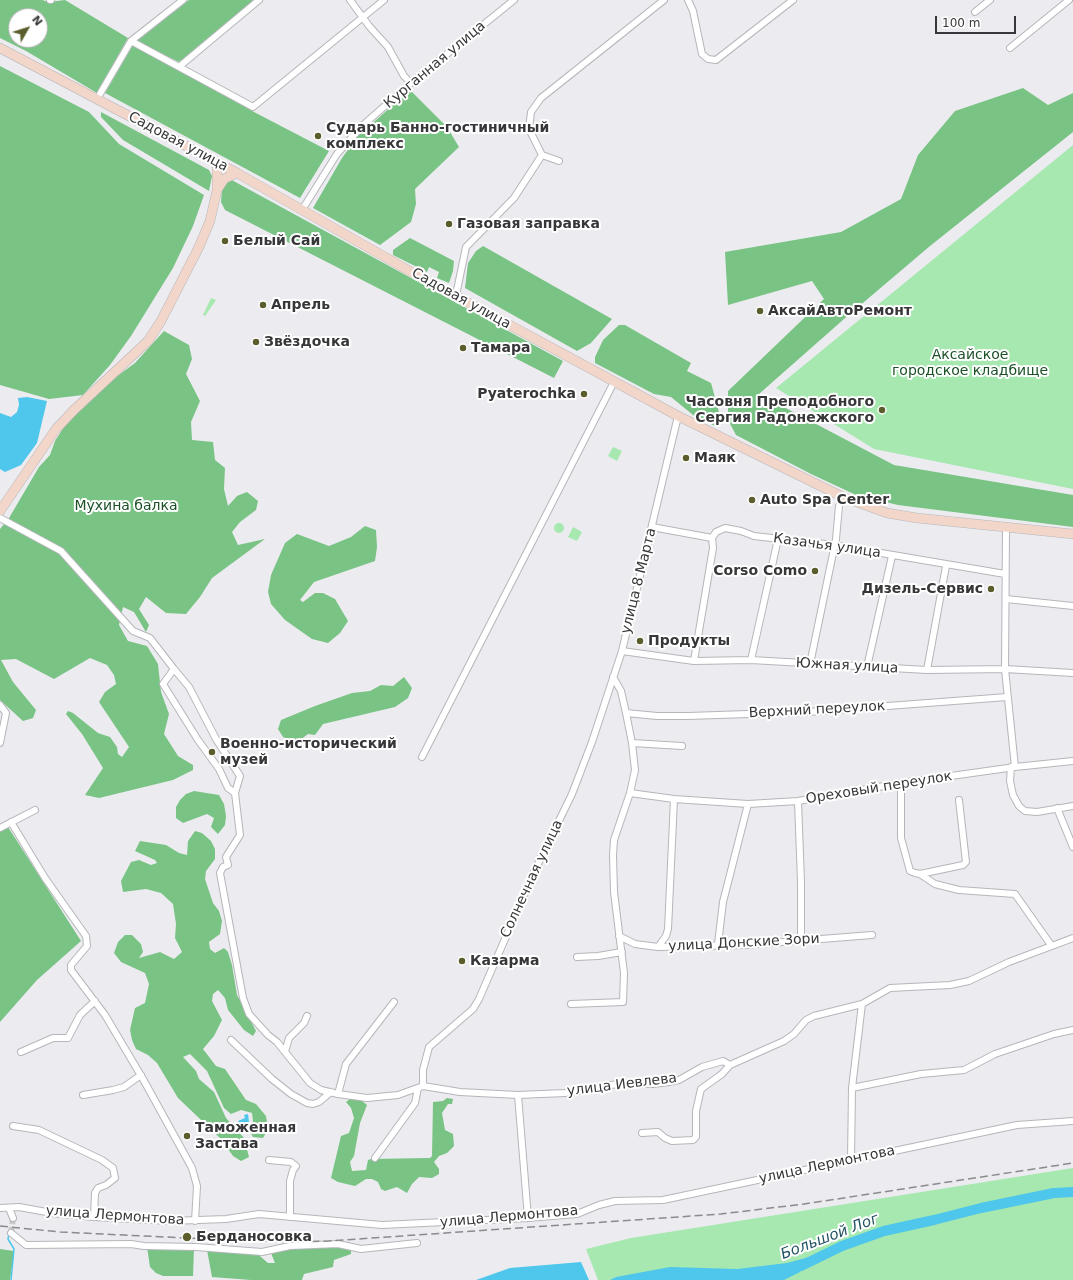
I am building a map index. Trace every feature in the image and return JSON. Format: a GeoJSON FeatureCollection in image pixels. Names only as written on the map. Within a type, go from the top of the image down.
{"type":"FeatureCollection","features":[{"type":"Feature","properties":{"kind":"main road","name":"Садовая улица"},"geometry":{"type":"LineString","coordinates":[[0,48],[217,162],[614,382],[678,416],[843,497],[887,513],[947,523],[1006,529]]}},
{"type":"Feature","properties":{"kind":"main road"},"geometry":{"type":"LineString","coordinates":[[0,511],[56,429],[74,410],[148,341],[168,308],[200,247],[210,221],[217,190],[217,162]]}},
{"type":"Feature","properties":{"kind":"main road"},"geometry":{"type":"LineString","coordinates":[[217,190],[224,179],[237,173]]}},
{"type":"Feature","properties":{"kind":"main road"},"geometry":{"type":"LineString","coordinates":[[1006,529],[1073,534]]}},
{"type":"Feature","properties":{"kind":"street"},"geometry":{"type":"LineString","coordinates":[[97,99],[131,41],[183,0]]}},
{"type":"Feature","properties":{"kind":"street"},"geometry":{"type":"LineString","coordinates":[[180,66],[259,0]]}},
{"type":"Feature","properties":{"kind":"street"},"geometry":{"type":"LineString","coordinates":[[350,0],[364,17],[369,26],[388,48],[404,76],[411,83]]}},
{"type":"Feature","properties":{"kind":"street"},"geometry":{"type":"LineString","coordinates":[[131,41],[180,66],[253,107],[384,0]]}},
{"type":"Feature","properties":{"kind":"street","name":"Курганная улица"},"geometry":{"type":"LineString","coordinates":[[302,210],[337,154],[362,126],[411,83],[514,0]]}},
{"type":"Feature","properties":{"kind":"street"},"geometry":{"type":"LineString","coordinates":[[559,161],[542,155],[529,129],[530,112],[541,98],[664,0]]}},
{"type":"Feature","properties":{"kind":"street"},"geometry":{"type":"LineString","coordinates":[[688,0],[693,11],[702,54],[708,59],[716,60],[794,0]]}},
{"type":"Feature","properties":{"kind":"street"},"geometry":{"type":"LineString","coordinates":[[975,12],[990,0]]}},
{"type":"Feature","properties":{"kind":"street"},"geometry":{"type":"LineString","coordinates":[[1010,48],[1069,0]]}},
{"type":"Feature","properties":{"kind":"street"},"geometry":{"type":"LineString","coordinates":[[456,295],[466,247],[514,198],[542,155]]}},
{"type":"Feature","properties":{"kind":"street"},"geometry":{"type":"LineString","coordinates":[[422,757],[614,382]]}},
{"type":"Feature","properties":{"kind":"street","name":"улица 8 Марта"},"geometry":{"type":"LineString","coordinates":[[613,677],[622,651],[678,416]]}},
{"type":"Feature","properties":{"kind":"street"},"geometry":{"type":"LineString","coordinates":[[810,664],[843,497]]}},
{"type":"Feature","properties":{"kind":"street"},"geometry":{"type":"LineString","coordinates":[[0,518],[61,551],[133,631],[150,638],[189,687],[216,739],[240,776],[235,793],[228,788],[219,769],[198,740],[163,684],[174,669]]}},
{"type":"Feature","properties":{"kind":"street"},"geometry":{"type":"LineString","coordinates":[[652,527],[712,538],[713,548],[694,661]]}},
{"type":"Feature","properties":{"kind":"street","name":"Казачья улица"},"geometry":{"type":"LineString","coordinates":[[712,538],[716,532],[725,528],[741,531],[754,536],[834,545],[946,566],[1005,574]]}},
{"type":"Feature","properties":{"kind":"street"},"geometry":{"type":"LineString","coordinates":[[1006,529],[1005,669],[1013,767],[1010,781],[1013,795],[1019,806],[1025,811],[1073,806]]}},
{"type":"Feature","properties":{"kind":"street"},"geometry":{"type":"LineString","coordinates":[[751,660],[778,539]]}},
{"type":"Feature","properties":{"kind":"street"},"geometry":{"type":"LineString","coordinates":[[867,667],[892,556]]}},
{"type":"Feature","properties":{"kind":"street"},"geometry":{"type":"LineString","coordinates":[[927,670],[946,566]]}},
{"type":"Feature","properties":{"kind":"street"},"geometry":{"type":"LineString","coordinates":[[1006,599],[1073,606]]}},
{"type":"Feature","properties":{"kind":"street","name":"Южная улица"},"geometry":{"type":"LineString","coordinates":[[622,651],[694,661],[751,660],[927,670],[1005,669],[1073,673]]}},
{"type":"Feature","properties":{"kind":"street"},"geometry":{"type":"LineString","coordinates":[[571,1004],[623,1002],[622,952],[614,892],[614,840],[630,793],[635,770],[632,743],[626,713],[621,692],[613,677]]}},
{"type":"Feature","properties":{"kind":"street","name":"Солнечная улица"},"geometry":{"type":"LineString","coordinates":[[375,1158],[415,1103],[429,1047],[473,1009],[479,999],[534,872],[572,794],[592,742],[613,677]]}},
{"type":"Feature","properties":{"kind":"street","name":"Верхний переулок"},"geometry":{"type":"LineString","coordinates":[[626,713],[657,716],[688,716],[808,712],[1007,698]]}},
{"type":"Feature","properties":{"kind":"street"},"geometry":{"type":"LineString","coordinates":[[0,705],[6,713],[0,743]]}},
{"type":"Feature","properties":{"kind":"street"},"geometry":{"type":"LineString","coordinates":[[632,743],[682,746]]}},
{"type":"Feature","properties":{"kind":"street","name":"Ореховый переулок"},"geometry":{"type":"LineString","coordinates":[[630,793],[674,799],[748,804],[798,802],[849,791],[901,783],[1013,767],[1073,761]]}},
{"type":"Feature","properties":{"kind":"street"},"geometry":{"type":"LineString","coordinates":[[901,783],[901,838],[910,870],[920,874],[935,884],[959,890],[1015,894],[1051,945]]}},
{"type":"Feature","properties":{"kind":"street","name":"улица Иевлева"},"geometry":{"type":"LineString","coordinates":[[235,793],[240,835],[226,856],[228,865],[223,867],[220,873],[243,998],[249,1014],[285,1052],[310,1083],[321,1090],[338,1094],[368,1098],[398,1095],[420,1087],[460,1092],[518,1095],[565,1093],[623,1083],[653,1084],[679,1080],[702,1067],[723,1061],[730,1065],[784,1041],[794,1034],[806,1020],[814,1016],[862,1004],[890,988],[950,985],[969,981],[1009,962],[1073,938]]}},
{"type":"Feature","properties":{"kind":"street"},"geometry":{"type":"LineString","coordinates":[[658,947],[666,936],[668,929],[674,799]]}},
{"type":"Feature","properties":{"kind":"street"},"geometry":{"type":"LineString","coordinates":[[920,874],[963,865],[966,862],[959,800]]}},
{"type":"Feature","properties":{"kind":"street"},"geometry":{"type":"LineString","coordinates":[[798,802],[801,882],[801,940]]}},
{"type":"Feature","properties":{"kind":"street"},"geometry":{"type":"LineString","coordinates":[[718,944],[722,902],[748,804]]}},
{"type":"Feature","properties":{"kind":"street"},"geometry":{"type":"LineString","coordinates":[[1057,808],[1073,847]]}},
{"type":"Feature","properties":{"kind":"street"},"geometry":{"type":"LineString","coordinates":[[0,828],[35,810]]}},
{"type":"Feature","properties":{"kind":"street"},"geometry":{"type":"LineString","coordinates":[[11,822],[49,883],[86,936],[86,946],[71,965],[71,970],[95,1001],[141,1075],[195,1176],[195,1221]]}},
{"type":"Feature","properties":{"kind":"street","name":"улица Донские Зори"},"geometry":{"type":"LineString","coordinates":[[619,936],[635,944],[658,947],[718,944],[744,945],[872,935]]}},
{"type":"Feature","properties":{"kind":"street"},"geometry":{"type":"LineString","coordinates":[[577,957],[598,956],[622,952]]}},
{"type":"Feature","properties":{"kind":"street"},"geometry":{"type":"LineString","coordinates":[[21,1052],[53,1038],[68,1038],[80,1015],[95,1001]]}},
{"type":"Feature","properties":{"kind":"street"},"geometry":{"type":"LineString","coordinates":[[338,1094],[346,1064],[394,1002]]}},
{"type":"Feature","properties":{"kind":"street"},"geometry":{"type":"LineString","coordinates":[[851,1160],[852,1088],[862,1004]]}},
{"type":"Feature","properties":{"kind":"street"},"geometry":{"type":"LineString","coordinates":[[285,1052],[289,1038],[304,1023],[307,1016]]}},
{"type":"Feature","properties":{"kind":"street"},"geometry":{"type":"LineString","coordinates":[[852,1088],[922,1074],[964,1070],[995,1054],[1054,1034],[1073,1030]]}},
{"type":"Feature","properties":{"kind":"street"},"geometry":{"type":"LineString","coordinates":[[231,1040],[272,1079],[291,1094],[307,1103],[313,1104],[319,1102],[331,1092]]}},
{"type":"Feature","properties":{"kind":"street"},"geometry":{"type":"LineString","coordinates":[[642,1133],[658,1132],[665,1138],[672,1141],[693,1140],[696,1137],[696,1111],[701,1089],[722,1074],[730,1065]]}},
{"type":"Feature","properties":{"kind":"street"},"geometry":{"type":"LineString","coordinates":[[82,1095],[124,1087],[141,1075]]}},
{"type":"Feature","properties":{"kind":"street"},"geometry":{"type":"LineString","coordinates":[[518,1095],[528,1218]]}},
{"type":"Feature","properties":{"kind":"street","name":"улица Лермонтова"},"geometry":{"type":"LineString","coordinates":[[0,1208],[19,1207],[94,1218],[195,1221],[226,1219],[259,1214],[382,1226],[528,1218],[577,1214],[599,1205],[615,1202],[663,1200],[1017,1125],[1073,1121]]}},
{"type":"Feature","properties":{"kind":"street"},"geometry":{"type":"LineString","coordinates":[[14,1126],[39,1130],[102,1160],[113,1168],[115,1178],[106,1185],[98,1188],[95,1193],[94,1218]]}},
{"type":"Feature","properties":{"kind":"street"},"geometry":{"type":"LineString","coordinates":[[269,1160],[291,1162],[296,1166],[293,1170],[290,1181],[290,1217]]}},
{"type":"Feature","properties":{"kind":"street"},"geometry":{"type":"LineString","coordinates":[[9,1208],[13,1218]]}},
{"type":"Feature","properties":{"kind":"street","name":"улица Лермонтова"},"geometry":{"type":"LineString","coordinates":[[11,1233],[26,1245],[53,1246],[68,1243],[131,1244],[144,1246],[196,1247],[262,1252],[290,1246],[338,1244],[361,1249],[417,1243]]}},
{"type":"Feature","properties":{"kind":"green space"},"geometry":{"type":"Polygon","coordinates":[[[0,0],[42,0],[49,2],[65,0],[128,38],[97,93],[20,48],[48,48],[48,8],[8,8],[8,42],[0,38],[0,0]]]}},
{"type":"Feature","properties":{"kind":"green space"},"geometry":{"type":"Polygon","coordinates":[[[189,0],[256,0],[179,62],[135,41],[189,0]]]}},
{"type":"Feature","properties":{"kind":"green space"},"geometry":{"type":"Polygon","coordinates":[[[133,45],[177,67],[254,112],[329,151],[300,198],[105,93],[133,45]]]}},
{"type":"Feature","properties":{"kind":"green space"},"geometry":{"type":"Polygon","coordinates":[[[0,66],[89,112],[119,144],[204,195],[193,226],[173,268],[131,336],[110,365],[83,395],[49,399],[0,385],[0,66]]]}},
{"type":"Feature","properties":{"kind":"green space"},"geometry":{"type":"Polygon","coordinates":[[[1023,88],[1048,105],[1073,93],[1073,132],[930,246],[759,394],[894,465],[1073,495],[1073,527],[898,505],[856,495],[811,474],[736,435],[728,420],[728,391],[824,299],[812,281],[728,305],[725,252],[841,232],[901,199],[918,155],[955,111],[1023,88]]]}},
{"type":"Feature","properties":{"kind":"green space"},"geometry":{"type":"Polygon","coordinates":[[[410,90],[447,127],[459,147],[415,189],[416,204],[411,222],[380,245],[313,208],[342,158],[358,136],[410,90]]]}},
{"type":"Feature","properties":{"kind":"green space"},"geometry":{"type":"Polygon","coordinates":[[[101,112],[209,170],[212,176],[209,191],[123,140],[101,117],[101,112]]]}},
{"type":"Feature","properties":{"kind":"green space","name":"Аксайское городское кладбище"},"geometry":{"type":"Polygon","coordinates":[[[1073,145],[1073,489],[874,449],[776,388],[1073,145]]]}},
{"type":"Feature","properties":{"kind":"green space"},"geometry":{"type":"Polygon","coordinates":[[[228,178],[563,361],[554,378],[225,210],[221,202],[222,189],[228,178]]]}},
{"type":"Feature","properties":{"kind":"green space"},"geometry":{"type":"Polygon","coordinates":[[[410,238],[454,261],[453,271],[449,283],[437,278],[439,272],[429,267],[427,272],[393,255],[393,250],[410,238]]]}},
{"type":"Feature","properties":{"kind":"green space"},"geometry":{"type":"Polygon","coordinates":[[[483,246],[612,319],[591,343],[577,351],[465,288],[468,263],[476,251],[483,246]]]}},
{"type":"Feature","properties":{"kind":"green space"},"geometry":{"type":"Polygon","coordinates":[[[211,298],[216,300],[205,316],[203,315],[211,298]]]}},
{"type":"Feature","properties":{"kind":"green space"},"geometry":{"type":"Polygon","coordinates":[[[619,325],[625,325],[691,363],[687,371],[711,383],[719,412],[719,418],[715,426],[693,415],[671,397],[654,394],[595,363],[595,357],[603,340],[619,325]]]}},
{"type":"Feature","properties":{"kind":"green space","name":"Мухина балка"},"geometry":{"type":"Polygon","coordinates":[[[164,331],[189,345],[192,359],[186,374],[200,401],[191,422],[192,440],[213,442],[215,460],[225,468],[224,489],[228,506],[237,496],[247,492],[258,501],[256,510],[240,522],[232,532],[238,545],[265,539],[212,578],[200,597],[186,614],[166,613],[146,597],[139,609],[149,625],[146,632],[134,612],[123,607],[119,625],[128,641],[147,646],[158,664],[161,692],[169,714],[164,734],[178,756],[193,765],[193,770],[173,780],[99,798],[85,795],[103,768],[82,734],[66,714],[68,711],[73,713],[98,733],[110,737],[117,747],[118,754],[122,757],[129,747],[99,702],[105,692],[116,684],[114,675],[107,665],[90,658],[54,679],[16,659],[1,660],[13,682],[36,710],[33,718],[23,721],[0,700],[0,529],[9,518],[39,467],[50,455],[55,441],[64,427],[86,399],[135,363],[164,331]]]}},
{"type":"Feature","properties":{"kind":"green space"},"geometry":{"type":"Polygon","coordinates":[[[613,447],[622,451],[617,461],[608,456],[613,447]]]}},
{"type":"Feature","properties":{"kind":"green space"},"geometry":{"type":"Polygon","coordinates":[[[559,523],[564,528],[559,533],[554,528],[559,523]]]}},
{"type":"Feature","properties":{"kind":"green space"},"geometry":{"type":"Polygon","coordinates":[[[365,526],[376,530],[377,547],[375,561],[314,582],[300,600],[303,602],[315,593],[323,593],[335,599],[348,621],[340,633],[328,643],[312,639],[285,620],[271,604],[268,592],[271,575],[285,543],[297,534],[329,546],[351,537],[365,526]]]}},
{"type":"Feature","properties":{"kind":"green space"},"geometry":{"type":"Polygon","coordinates":[[[573,527],[582,532],[577,541],[568,537],[573,527]]]}},
{"type":"Feature","properties":{"kind":"green space"},"geometry":{"type":"Polygon","coordinates":[[[404,677],[412,688],[408,698],[395,707],[323,724],[315,735],[308,734],[296,743],[283,737],[278,729],[281,720],[352,693],[370,691],[381,685],[393,686],[404,677]]]}},
{"type":"Feature","properties":{"kind":"green space"},"geometry":{"type":"Polygon","coordinates":[[[194,791],[219,795],[224,804],[226,816],[225,825],[218,834],[211,827],[214,818],[207,814],[183,823],[176,818],[176,807],[180,800],[186,794],[194,791]]]}},
{"type":"Feature","properties":{"kind":"green space"},"geometry":{"type":"Polygon","coordinates":[[[8,827],[81,941],[37,980],[0,1022],[0,831],[8,827]]]}},
{"type":"Feature","properties":{"kind":"green space"},"geometry":{"type":"Polygon","coordinates":[[[195,831],[202,833],[211,841],[215,849],[215,859],[206,871],[205,879],[213,903],[219,911],[222,921],[220,934],[209,942],[210,949],[215,953],[224,948],[228,952],[232,965],[237,995],[256,1031],[253,1036],[244,1030],[228,1010],[225,998],[218,990],[213,994],[212,1001],[222,1020],[214,1036],[203,1049],[216,1066],[225,1069],[246,1100],[256,1104],[266,1116],[268,1129],[263,1138],[253,1137],[249,1130],[253,1121],[252,1113],[241,1110],[231,1114],[224,1108],[207,1071],[190,1054],[183,1057],[196,1071],[199,1079],[214,1092],[226,1118],[244,1138],[249,1157],[241,1161],[233,1156],[221,1139],[178,1098],[157,1063],[148,1055],[136,1049],[130,1030],[135,1008],[145,1003],[149,984],[145,973],[121,962],[114,953],[118,942],[125,935],[132,935],[141,944],[143,952],[139,958],[160,952],[174,959],[182,952],[175,938],[176,924],[173,904],[161,893],[146,889],[123,892],[121,881],[131,862],[139,860],[151,865],[157,863],[155,860],[135,851],[140,841],[166,845],[179,853],[187,855],[188,841],[195,831]]]}},
{"type":"Feature","properties":{"kind":"green space"},"geometry":{"type":"Polygon","coordinates":[[[447,1098],[453,1099],[452,1104],[448,1104],[442,1113],[445,1130],[453,1134],[454,1146],[447,1153],[439,1156],[434,1162],[439,1169],[439,1174],[432,1178],[419,1177],[412,1184],[407,1193],[397,1187],[385,1191],[381,1189],[378,1182],[372,1179],[366,1179],[355,1186],[338,1182],[331,1178],[341,1136],[349,1133],[354,1118],[351,1108],[346,1102],[350,1099],[361,1100],[367,1105],[360,1123],[354,1156],[350,1162],[352,1171],[366,1170],[368,1160],[371,1159],[430,1158],[432,1156],[433,1102],[443,1101],[447,1098]]]}},
{"type":"Feature","properties":{"kind":"green space"},"geometry":{"type":"Polygon","coordinates":[[[1073,1168],[1073,1280],[598,1280],[586,1249],[631,1238],[1073,1168]]]}},
{"type":"Feature","properties":{"kind":"green space"},"geometry":{"type":"Polygon","coordinates":[[[347,1242],[356,1245],[355,1249],[351,1251],[351,1254],[334,1260],[333,1267],[304,1274],[302,1280],[251,1280],[212,1277],[207,1250],[254,1251],[268,1263],[275,1263],[271,1253],[294,1247],[347,1242]]]}},
{"type":"Feature","properties":{"kind":"green space"},"geometry":{"type":"Polygon","coordinates":[[[147,1247],[194,1248],[193,1276],[163,1276],[156,1273],[150,1267],[147,1247]]]}},
{"type":"Feature","properties":{"kind":"green space"},"geometry":{"type":"Polygon","coordinates":[[[0,1249],[14,1251],[10,1280],[0,1280],[0,1249]]]}},
{"type":"Feature","properties":{"kind":"water"},"geometry":{"type":"Polygon","coordinates":[[[27,397],[47,401],[37,443],[21,465],[5,472],[0,469],[0,413],[11,417],[17,412],[19,405],[18,398],[27,397]]]}},
{"type":"Feature","properties":{"kind":"water"},"geometry":{"type":"Polygon","coordinates":[[[248,1114],[249,1122],[246,1131],[242,1129],[238,1121],[245,1118],[244,1115],[248,1114]]]}},
{"type":"Feature","properties":{"kind":"water"},"geometry":{"type":"Polygon","coordinates":[[[817,1255],[800,1272],[784,1280],[610,1280],[616,1277],[670,1267],[737,1269],[787,1263],[817,1255]]]}},
{"type":"Feature","properties":{"kind":"water"},"geometry":{"type":"Polygon","coordinates":[[[581,1262],[589,1280],[476,1280],[510,1268],[581,1262]]]}},
{"type":"Feature","properties":{"kind":"waterway","name":"Большой Лог"},"geometry":{"type":"LineString","coordinates":[[801,1266],[842,1246],[884,1231],[981,1208],[1054,1193],[1073,1192]]}},
{"type":"Feature","properties":{"kind":"waterway"},"geometry":{"type":"LineString","coordinates":[[9,1233],[8,1239],[14,1249],[11,1280]]}},
{"type":"Feature","properties":{"kind":"tunnel"},"geometry":{"type":"LineString","coordinates":[[11,1233],[13,1218]]}},
{"type":"Feature","properties":{"kind":"railway"},"geometry":{"type":"LineString","coordinates":[[0,1226],[60,1232],[187,1238],[288,1242],[329,1241],[721,1214],[804,1204],[1073,1163]]}},
{"type":"Feature","properties":{"kind":"place","name":"Сударь Банно-гостиничный комплекс"},"geometry":{"type":"Point","coordinates":[318,136]}},
{"type":"Feature","properties":{"kind":"place","name":"Газовая заправка"},"geometry":{"type":"Point","coordinates":[449,224]}},
{"type":"Feature","properties":{"kind":"place","name":"Белый Сай"},"geometry":{"type":"Point","coordinates":[225,241]}},
{"type":"Feature","properties":{"kind":"place","name":"Апрель"},"geometry":{"type":"Point","coordinates":[263,305]}},
{"type":"Feature","properties":{"kind":"place","name":"АксайАвтоРемонт"},"geometry":{"type":"Point","coordinates":[760,311]}},
{"type":"Feature","properties":{"kind":"place","name":"Звёздочка"},"geometry":{"type":"Point","coordinates":[256,342]}},
{"type":"Feature","properties":{"kind":"place","name":"Тамара"},"geometry":{"type":"Point","coordinates":[463,348]}},
{"type":"Feature","properties":{"kind":"place","name":"Pyaterochka"},"geometry":{"type":"Point","coordinates":[584,394]}},
{"type":"Feature","properties":{"kind":"place","name":"Часовня Преподобного Сергия Радонежского"},"geometry":{"type":"Point","coordinates":[882,410]}},
{"type":"Feature","properties":{"kind":"place","name":"Маяк"},"geometry":{"type":"Point","coordinates":[686,458]}},
{"type":"Feature","properties":{"kind":"place","name":"Auto Spa Center"},"geometry":{"type":"Point","coordinates":[752,500]}},
{"type":"Feature","properties":{"kind":"place","name":"Corso Como"},"geometry":{"type":"Point","coordinates":[815,571]}},
{"type":"Feature","properties":{"kind":"place","name":"Дизель-Сервис"},"geometry":{"type":"Point","coordinates":[991,589]}},
{"type":"Feature","properties":{"kind":"place","name":"Продукты"},"geometry":{"type":"Point","coordinates":[640,641]}},
{"type":"Feature","properties":{"kind":"place","name":"Военно-исторический музей"},"geometry":{"type":"Point","coordinates":[212,752]}},
{"type":"Feature","properties":{"kind":"place","name":"Казарма"},"geometry":{"type":"Point","coordinates":[462,961]}},
{"type":"Feature","properties":{"kind":"place","name":"Таможенная Застава"},"geometry":{"type":"Point","coordinates":[187,1136]}},
{"type":"Feature","properties":{"kind":"place","name":"Берданосовка"},"geometry":{"type":"Point","coordinates":[187,1237]}}]}
